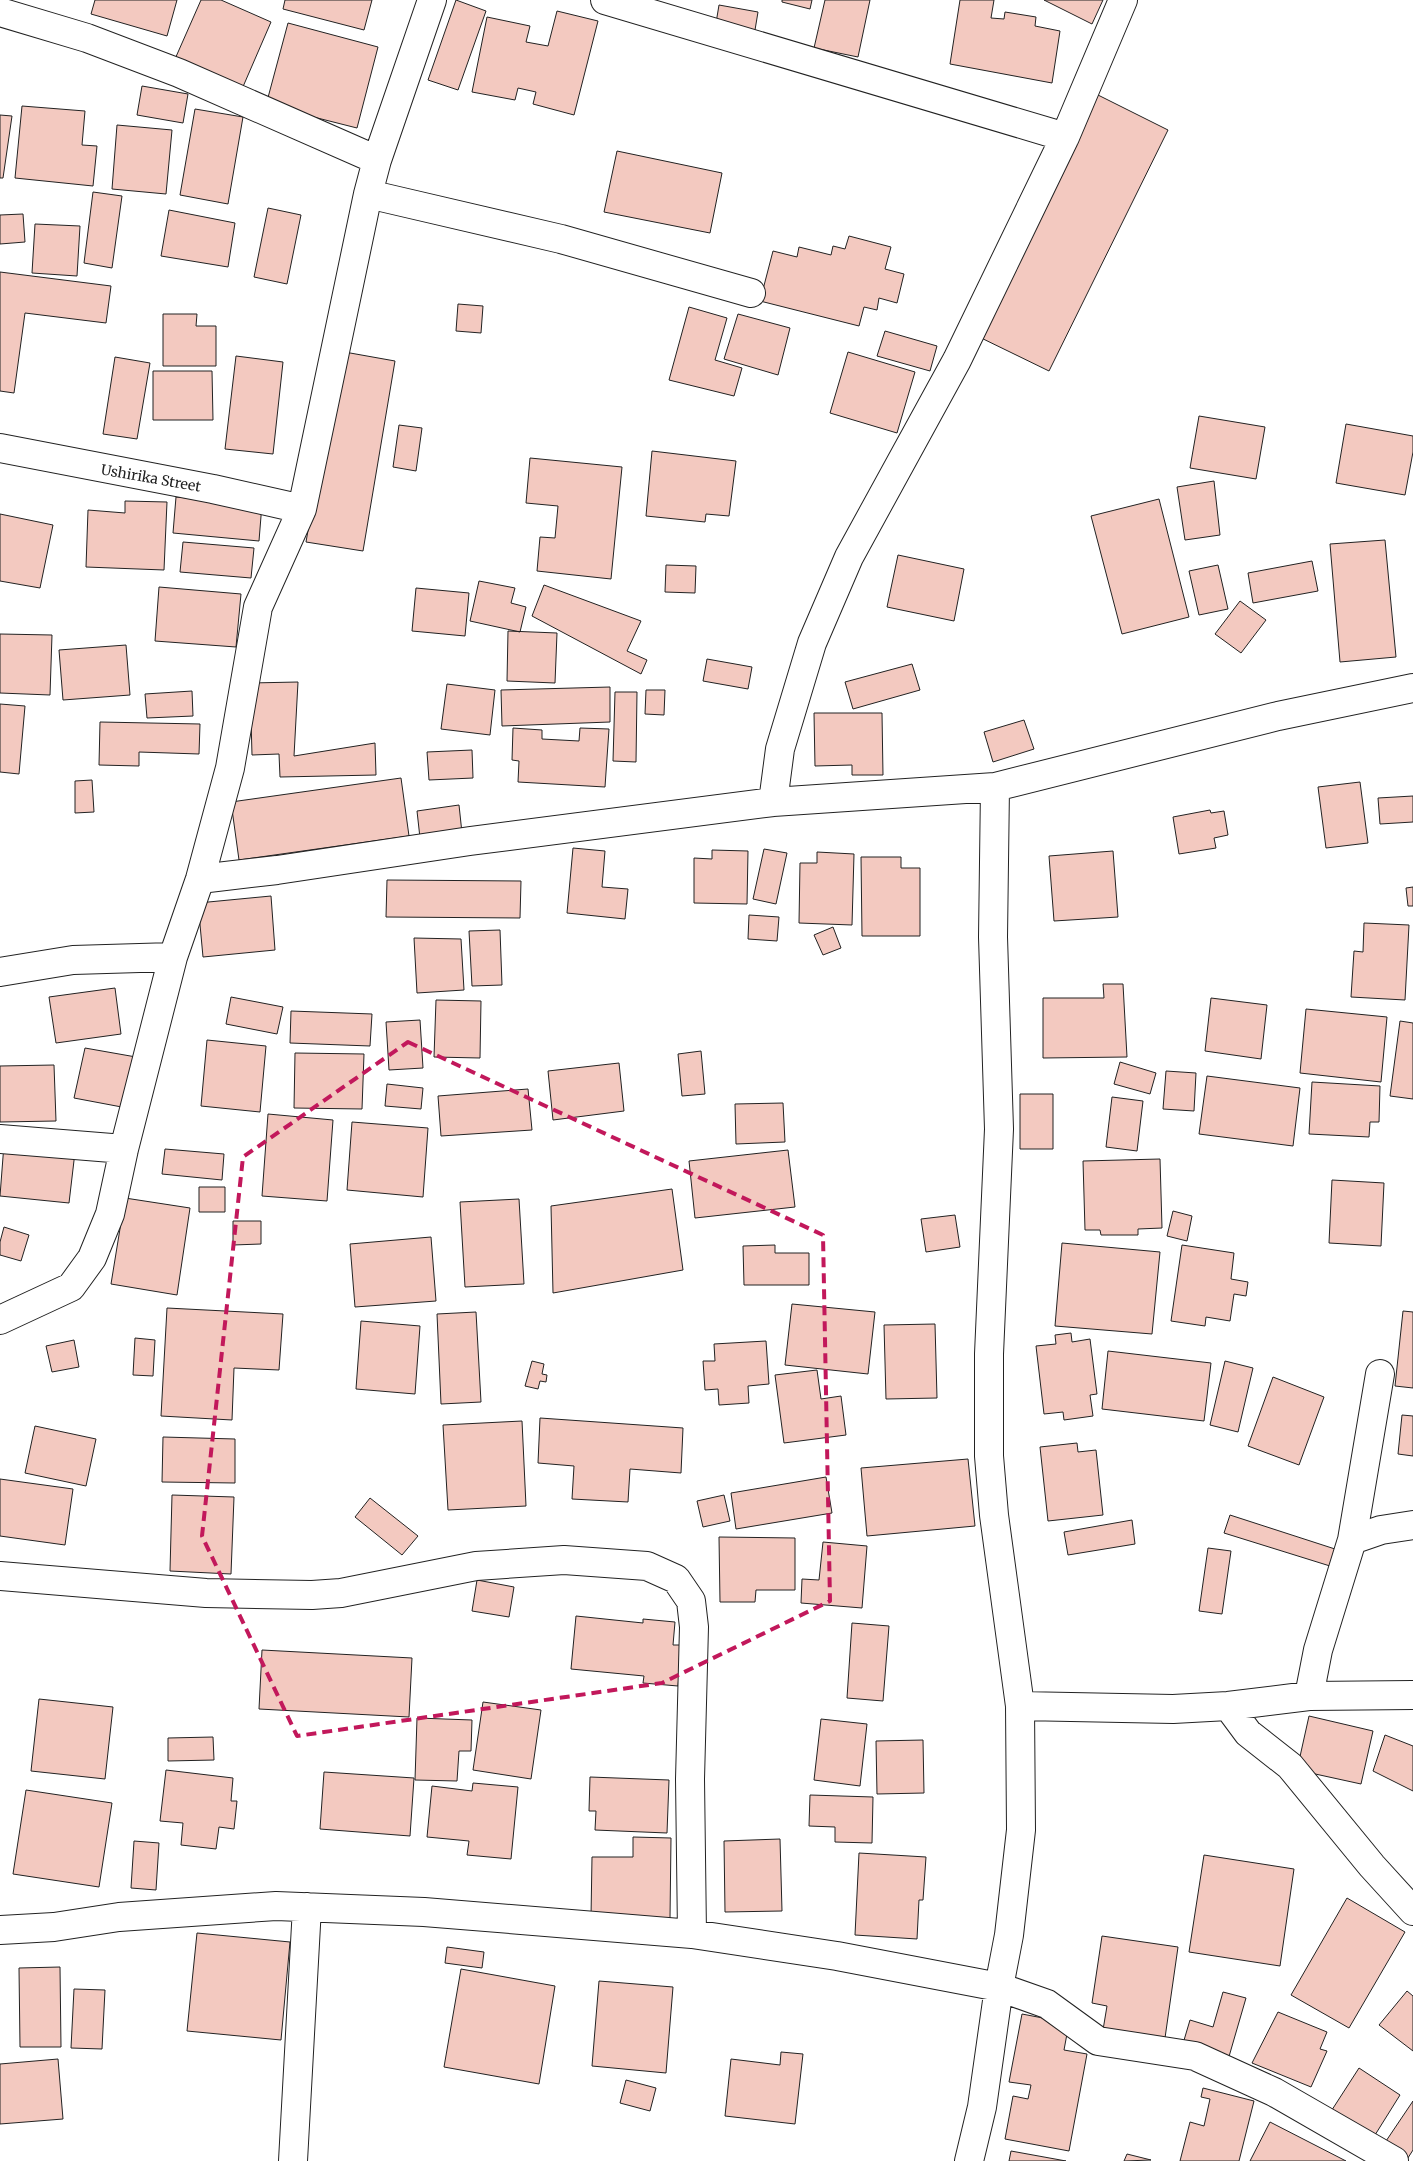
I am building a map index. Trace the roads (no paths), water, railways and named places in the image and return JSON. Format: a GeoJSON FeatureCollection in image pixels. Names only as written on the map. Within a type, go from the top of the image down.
{"type":"FeatureCollection","features":[{"type":"Feature","properties":{"kind":"street"},"geometry":{"type":"LineString","coordinates":[[3,0],[0,10],[87,38],[178,73],[377,160]]}},
{"type":"Feature","properties":{"kind":"street"},"geometry":{"type":"LineString","coordinates":[[0,1320],[71,1287],[92,1258],[110,1214],[124,1149],[173,957],[200,879],[230,768],[258,607],[302,509],[368,194],[377,160],[432,0]]}},
{"type":"Feature","properties":{"kind":"street"},"geometry":{"type":"LineString","coordinates":[[605,0],[1064,137]]}},
{"type":"Feature","properties":{"kind":"street"},"geometry":{"type":"LineString","coordinates":[[772,802],[780,749],[812,643],[849,557],[957,360],[1064,137],[1124,0]]}},
{"type":"Feature","properties":{"kind":"street"},"geometry":{"type":"LineString","coordinates":[[368,194],[561,239],[751,293]]}},
{"type":"Feature","properties":{"kind":"street","name":"Ushirika Street"},"geometry":{"type":"LineString","coordinates":[[0,448],[213,489],[302,509]]}},
{"type":"Feature","properties":{"kind":"street"},"geometry":{"type":"LineString","coordinates":[[200,879],[772,802],[995,787],[1278,716],[1413,688]]}},
{"type":"Feature","properties":{"kind":"street"},"geometry":{"type":"LineString","coordinates":[[969,2161],[982,2107],[999,1987],[1009,1935],[1020,1830],[1020,1706],[994,1515],[989,1456],[989,1354],[999,1129],[994,937],[995,787]]}},
{"type":"Feature","properties":{"kind":"street"},"geometry":{"type":"LineString","coordinates":[[0,972],[74,960],[173,957]]}},
{"type":"Feature","properties":{"kind":"street"},"geometry":{"type":"LineString","coordinates":[[0,1139],[124,1149]]}},
{"type":"Feature","properties":{"kind":"street"},"geometry":{"type":"LineString","coordinates":[[1308,1696],[1318,1650],[1352,1540],[1380,1374]]}},
{"type":"Feature","properties":{"kind":"street"},"geometry":{"type":"LineString","coordinates":[[1352,1540],[1381,1530],[1413,1526]]}},
{"type":"Feature","properties":{"kind":"street"},"geometry":{"type":"LineString","coordinates":[[0,1576],[206,1593],[312,1595],[341,1593],[476,1566],[564,1560],[648,1566],[676,1580],[691,1601],[694,1628],[690,1770],[692,1934]]}},
{"type":"Feature","properties":{"kind":"street"},"geometry":{"type":"LineString","coordinates":[[1020,1706],[1173,1709],[1228,1706],[1308,1696],[1413,1695]]}},
{"type":"Feature","properties":{"kind":"street"},"geometry":{"type":"LineString","coordinates":[[1228,1706],[1248,1733],[1290,1766],[1372,1866],[1413,1912]]}},
{"type":"Feature","properties":{"kind":"street"},"geometry":{"type":"LineString","coordinates":[[0,1930],[54,1927],[119,1917],[276,1906],[424,1912],[692,1934],[837,1956],[999,1987],[1047,2004],[1098,2041],[1195,2056],[1274,2092],[1394,2161]]}},
{"type":"Feature","properties":{"kind":"street"},"geometry":{"type":"LineString","coordinates":[[292,2161],[307,1907]]}}]}
